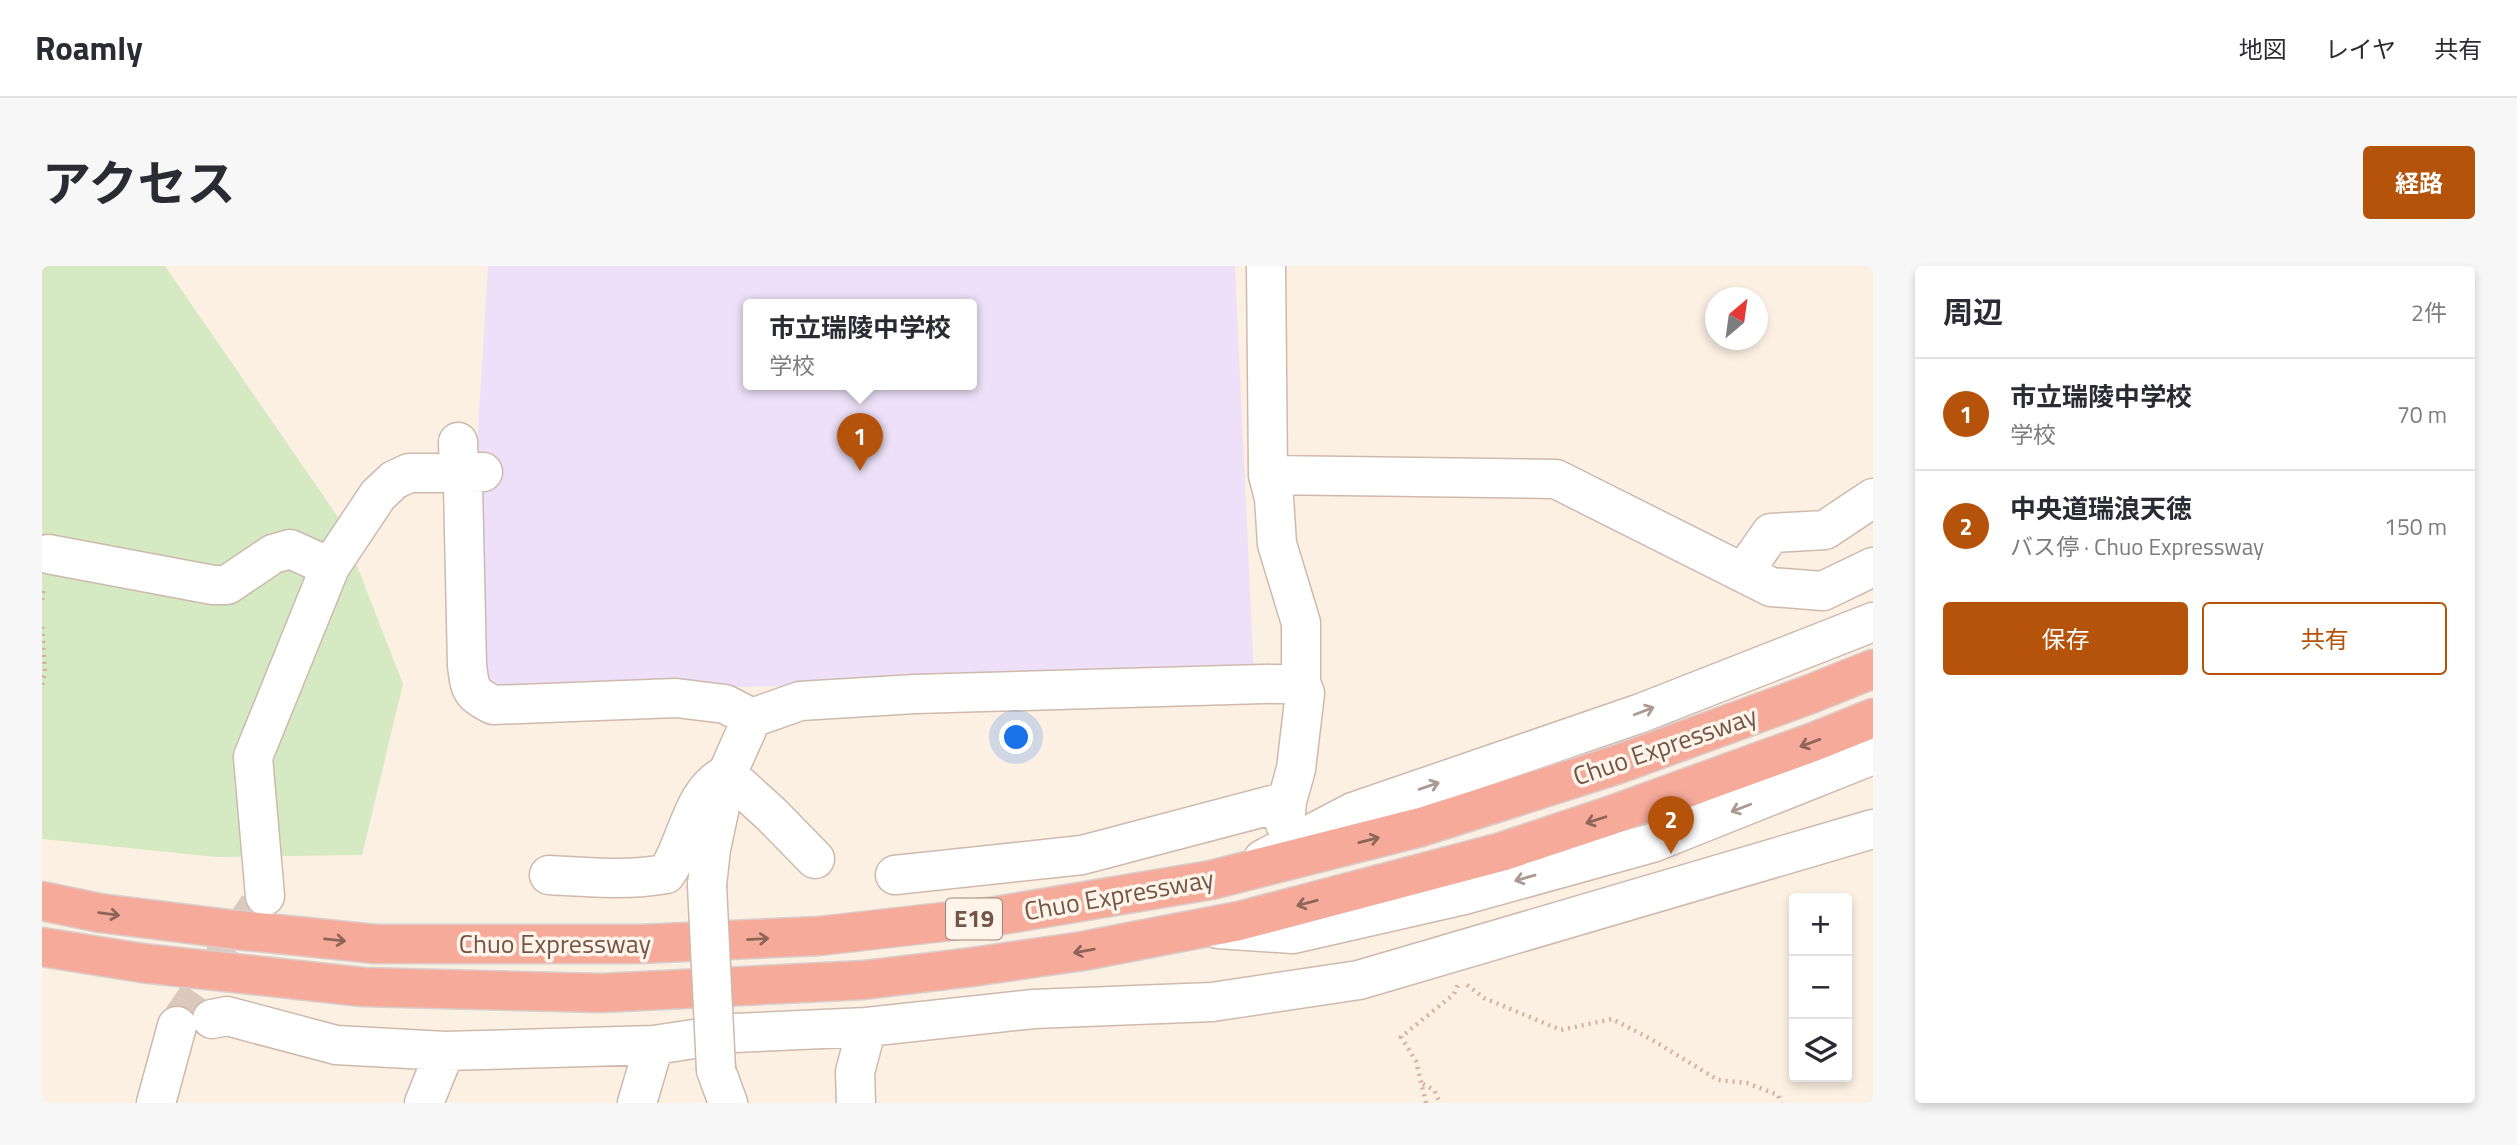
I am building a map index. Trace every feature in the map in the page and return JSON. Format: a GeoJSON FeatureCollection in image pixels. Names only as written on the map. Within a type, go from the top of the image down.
{"type":"FeatureCollection","features":[{"type":"Feature","properties":{"kind":"highway","name":"Chuo Expressway"},"geometry":{"type":"LineString","coordinates":[[42,901],[100,913],[223,929],[376,944],[640,944],[818,936],[996,916],[1234,875],[1421,827],[1604,769],[1808,695],[1873,668]]}},
{"type":"Feature","properties":{"kind":"highway","name":"Chuo Expressway"},"geometry":{"type":"LineString","coordinates":[[42,947],[142,964],[363,987],[601,993],[864,980],[1083,951],[1239,921],[1501,852],[1790,751],[1873,718]]}},
{"type":"Feature","properties":{"kind":"street"},"geometry":{"type":"LineString","coordinates":[[895,875],[1082,855],[1189,829],[1286,813],[1305,693],[1301,682],[1301,623],[1277,544],[1274,498],[1268,475],[1266,266]]}},
{"type":"Feature","properties":{"kind":"street"},"geometry":{"type":"LineString","coordinates":[[265,895],[253,757],[330,567],[378,495],[394,480],[409,473],[467,462],[463,485],[467,665],[470,690],[476,696],[493,705],[514,706],[676,698],[726,704],[752,718]]}},
{"type":"Feature","properties":{"kind":"street"},"geometry":{"type":"LineString","coordinates":[[1268,475],[1556,480],[1770,587],[1823,591],[1873,567]]}},
{"type":"Feature","properties":{"kind":"street"},"geometry":{"type":"LineString","coordinates":[[1743,573],[1771,533],[1825,530],[1873,498]]}},
{"type":"Feature","properties":{"kind":"street"},"geometry":{"type":"LineString","coordinates":[[48,554],[227,586],[273,554],[290,548],[330,567]]}},
{"type":"Feature","properties":{"kind":"street"},"geometry":{"type":"LineString","coordinates":[[1234,875],[1353,812],[1641,713],[1873,622]]}},
{"type":"Feature","properties":{"kind":"street"},"geometry":{"type":"LineString","coordinates":[[722,1087],[707,885],[711,849],[727,774],[752,718],[800,701],[813,700],[915,694],[1301,682]]}},
{"type":"Feature","properties":{"kind":"street"},"geometry":{"type":"LineString","coordinates":[[1201,928],[1293,934],[1464,895],[1652,843],[1873,755]]}},
{"type":"Feature","properties":{"kind":"street"},"geometry":{"type":"LineString","coordinates":[[727,774],[815,859]]}},
{"type":"Feature","properties":{"kind":"street"},"geometry":{"type":"LineString","coordinates":[[549,875],[598,878],[666,874],[674,862],[694,812],[715,780],[727,774]]}},
{"type":"Feature","properties":{"kind":"street"},"geometry":{"type":"LineString","coordinates":[[156,1103],[195,1023],[226,1016],[336,1045],[445,1051],[654,1045],[734,1033],[867,1027],[1034,1009],[1212,1002],[1359,980],[1873,830]]}},
{"type":"Feature","properties":{"kind":"street"},"geometry":{"type":"LineString","coordinates":[[1279,992],[1282,951]]}},
{"type":"Feature","properties":{"kind":"street"},"geometry":{"type":"LineString","coordinates":[[856,1103],[855,1072],[867,1027]]}},
{"type":"Feature","properties":{"kind":"street"},"geometry":{"type":"LineString","coordinates":[[637,1103],[654,1045]]}},
{"type":"Feature","properties":{"kind":"street"},"geometry":{"type":"LineString","coordinates":[[424,1103],[445,1051]]}},
{"type":"Feature","properties":{"kind":"path"},"geometry":{"type":"LineString","coordinates":[[42,627],[45,672],[42,687]]}},
{"type":"Feature","properties":{"kind":"path"},"geometry":{"type":"LineString","coordinates":[[1426,1103],[1416,1061],[1401,1037],[1454,994],[1461,980],[1484,998],[1561,1030],[1612,1019],[1718,1080],[1747,1083],[1778,1095],[1781,1103]]}},
{"type":"Feature","properties":{"kind":"path"},"geometry":{"type":"LineString","coordinates":[[1423,1084],[1434,1090],[1440,1103]]}},
{"type":"Feature","properties":{"kind":"shaded area"},"geometry":{"type":"Polygon","coordinates":[[[488,266],[1235,266],[1254,676],[462,693],[488,266]]]}},
{"type":"Feature","properties":{"kind":"green space"},"geometry":{"type":"Polygon","coordinates":[[[42,266],[165,266],[338,517],[403,684],[362,855],[216,857],[42,839],[42,266]]]}},
{"type":"Feature","properties":{"kind":"tunnel"},"geometry":{"type":"LineString","coordinates":[[177,1026],[258,906]]}},
{"type":"Feature","properties":{"kind":"place","name":"市立瑞陵中学校"},"geometry":{"type":"Point","coordinates":[860,471]}},
{"type":"Feature","properties":{"kind":"place","name":"中央道瑞浪天徳"},"geometry":{"type":"Point","coordinates":[1671,854]}}]}
